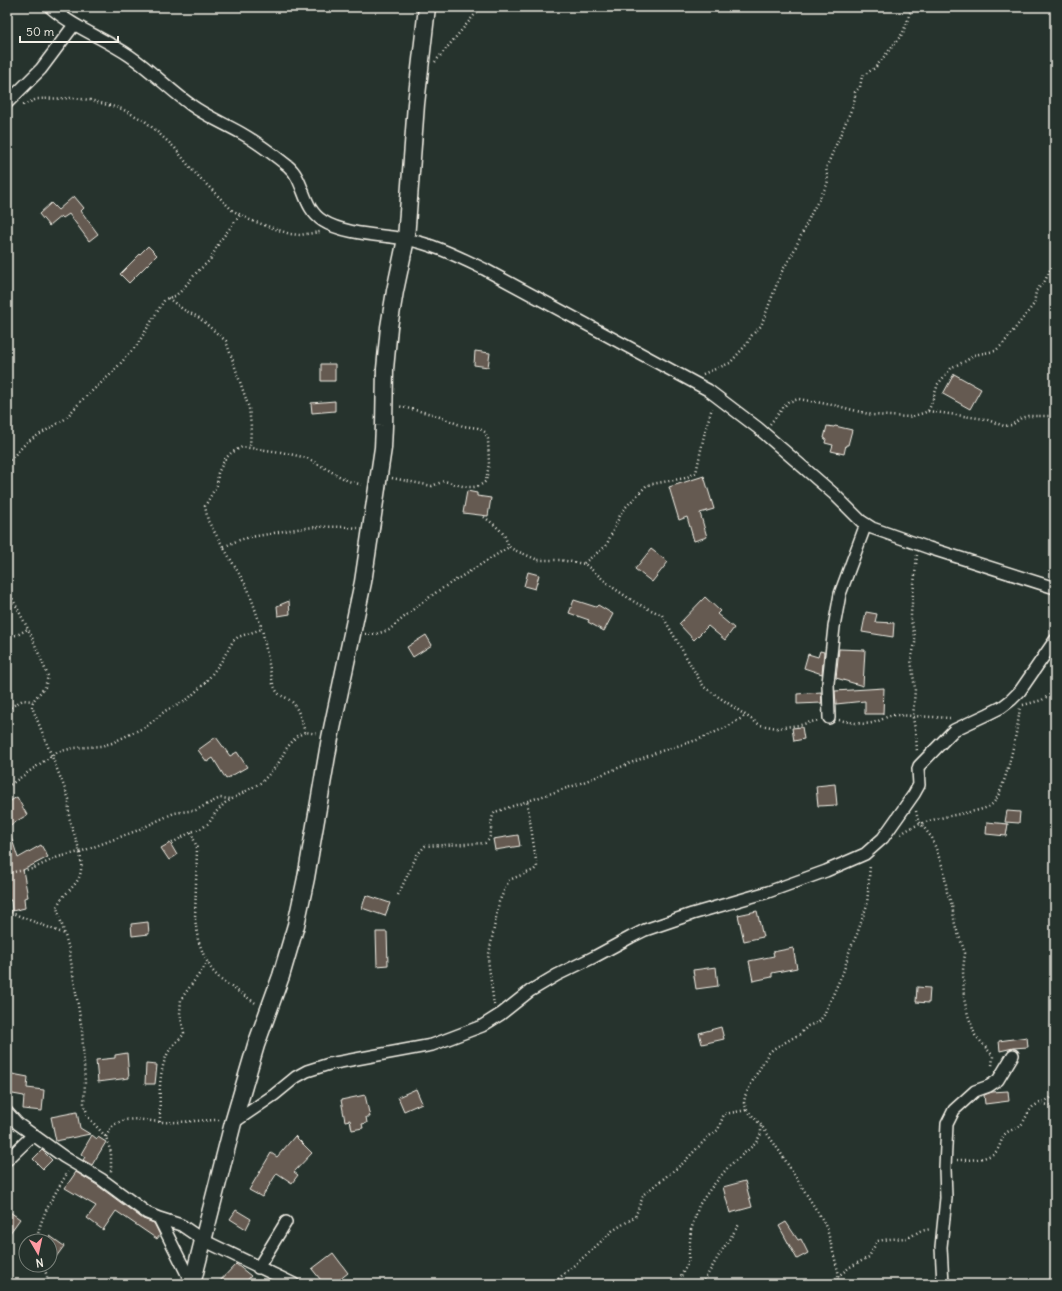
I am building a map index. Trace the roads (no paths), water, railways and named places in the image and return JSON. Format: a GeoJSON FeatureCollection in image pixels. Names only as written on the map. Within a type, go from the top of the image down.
{"type":"FeatureCollection","features":[{"type":"Feature","properties":{"kind":"main road"},"geometry":{"type":"LineString","coordinates":[[192,1284],[234,1121],[256,1045],[281,976],[296,925],[306,878],[330,738],[363,582],[372,529],[384,426],[384,402],[389,327],[406,239],[416,104],[427,7]]}},
{"type":"Feature","properties":{"kind":"street"},"geometry":{"type":"LineString","coordinates":[[50,7],[74,25],[129,55],[192,106],[243,134],[288,167],[296,175],[309,207],[322,221],[335,227],[386,237],[406,239],[450,253],[484,270],[688,379],[715,396],[764,433],[834,494],[860,521],[872,528],[1055,588]]}},
{"type":"Feature","properties":{"kind":"street"},"geometry":{"type":"LineString","coordinates":[[12,106],[74,25]]}},
{"type":"Feature","properties":{"kind":"street"},"geometry":{"type":"LineString","coordinates":[[829,718],[828,682],[834,627],[840,594],[866,524]]}},
{"type":"Feature","properties":{"kind":"street"},"geometry":{"type":"LineString","coordinates":[[234,1121],[268,1099],[296,1077],[307,1071],[329,1064],[432,1045],[482,1026],[557,975],[645,930],[692,914],[768,892],[826,871],[864,854],[883,838],[918,788],[919,766],[954,730],[1002,707],[1011,700],[1020,691],[1055,640]]}},
{"type":"Feature","properties":{"kind":"street"},"geometry":{"type":"LineString","coordinates":[[943,1284],[941,1254],[946,1198],[945,1160],[947,1124],[954,1110],[975,1091],[994,1084],[1013,1055]]}},
{"type":"Feature","properties":{"kind":"street"},"geometry":{"type":"LineString","coordinates":[[7,1112],[18,1124],[33,1135],[73,1163],[111,1186],[140,1208],[159,1218],[181,1225],[203,1240],[258,1268],[294,1284]]}},
{"type":"Feature","properties":{"kind":"street"},"geometry":{"type":"LineString","coordinates":[[7,1160],[33,1135]]}},
{"type":"Feature","properties":{"kind":"street"},"geometry":{"type":"LineString","coordinates":[[159,1218],[192,1284]]}},
{"type":"Feature","properties":{"kind":"street"},"geometry":{"type":"LineString","coordinates":[[258,1268],[286,1222]]}}]}
